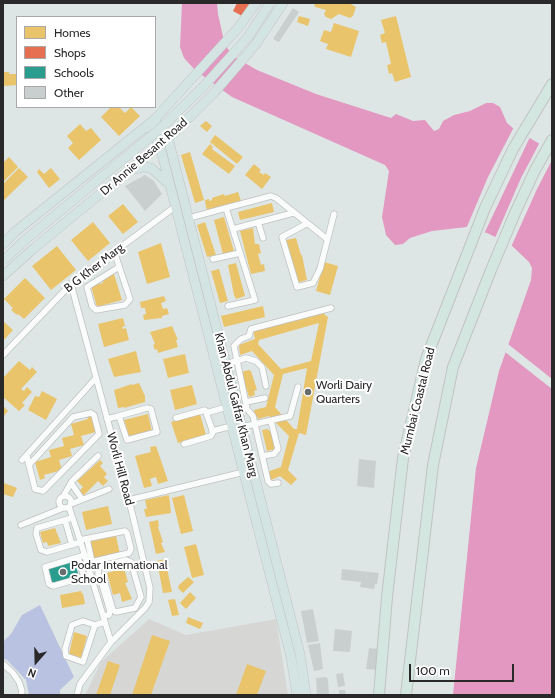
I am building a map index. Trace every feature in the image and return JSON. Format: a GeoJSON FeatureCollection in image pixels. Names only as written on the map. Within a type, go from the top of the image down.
{"type":"FeatureCollection","features":[{"type":"Feature","properties":{"kind":"highway","name":"Mumbai Coastal Road"},"geometry":{"type":"LineString","coordinates":[[379,695],[387,597],[403,458],[426,359],[485,208],[513,149],[552,84]]}},
{"type":"Feature","properties":{"kind":"highway"},"geometry":{"type":"LineString","coordinates":[[406,695],[435,457],[453,368],[491,270],[536,170],[552,140]]}},
{"type":"Feature","properties":{"kind":"main road","name":"Dr Annie Besant Road"},"geometry":{"type":"LineString","coordinates":[[3,244],[16,231],[91,172],[151,122],[238,28],[256,3]]}},
{"type":"Feature","properties":{"kind":"main road","name":"Dr Annie Besant Road"},"geometry":{"type":"LineString","coordinates":[[3,260],[25,240],[161,128],[204,86],[248,37],[270,3]]}},
{"type":"Feature","properties":{"kind":"main road","name":"Dr Annie Besant Road"},"geometry":{"type":"LineString","coordinates":[[3,276],[33,249],[160,146],[213,94],[256,44],[283,3]]}},
{"type":"Feature","properties":{"kind":"main road"},"geometry":{"type":"LineString","coordinates":[[171,102],[189,117]]}},
{"type":"Feature","properties":{"kind":"main road","name":"Khan Abdul Gaffar Khan Marg"},"geometry":{"type":"LineString","coordinates":[[151,122],[168,138],[300,654],[306,695]]}},
{"type":"Feature","properties":{"kind":"main road","name":"Khan Abdul Gaffar Khan Marg"},"geometry":{"type":"LineString","coordinates":[[151,122],[160,146],[171,186],[244,472],[291,657],[297,695]]}},
{"type":"Feature","properties":{"kind":"main road"},"geometry":{"type":"LineString","coordinates":[[130,170],[143,167],[151,168],[171,186]]}},
{"type":"Feature","properties":{"kind":"main road"},"geometry":{"type":"LineString","coordinates":[[91,172],[106,190]]}},
{"type":"Feature","properties":{"kind":"street"},"geometry":{"type":"LineString","coordinates":[[189,218],[271,196],[276,198],[306,224],[327,239]]}},
{"type":"Feature","properties":{"kind":"street","name":"B G Kher Marg"},"geometry":{"type":"LineString","coordinates":[[3,355],[71,284],[176,206]]}},
{"type":"Feature","properties":{"kind":"street"},"geometry":{"type":"LineString","coordinates":[[226,208],[255,300],[228,306]]}},
{"type":"Feature","properties":{"kind":"street"},"geometry":{"type":"LineString","coordinates":[[233,229],[293,213]]}},
{"type":"Feature","properties":{"kind":"street"},"geometry":{"type":"LineString","coordinates":[[306,224],[282,237],[297,287],[312,283],[320,269],[334,214]]}},
{"type":"Feature","properties":{"kind":"street"},"geometry":{"type":"LineString","coordinates":[[258,222],[263,238]]}},
{"type":"Feature","properties":{"kind":"street"},"geometry":{"type":"LineString","coordinates":[[83,274],[92,306],[96,310],[125,305],[130,299],[114,251]]}},
{"type":"Feature","properties":{"kind":"street"},"geometry":{"type":"LineString","coordinates":[[213,259],[240,253]]}},
{"type":"Feature","properties":{"kind":"street"},"geometry":{"type":"LineString","coordinates":[[87,290],[89,285],[120,267]]}},
{"type":"Feature","properties":{"kind":"street","name":"Worli Hill Road"},"geometry":{"type":"LineString","coordinates":[[71,284],[129,500],[150,588],[150,596],[145,608],[111,642],[80,684],[77,695]]}},
{"type":"Feature","properties":{"kind":"street"},"geometry":{"type":"LineString","coordinates":[[278,483],[271,484],[268,481],[253,416],[247,409],[234,346],[241,338],[249,336],[251,329],[331,308]]}},
{"type":"Feature","properties":{"kind":"street"},"geometry":{"type":"LineString","coordinates":[[226,364],[246,358],[256,361],[262,366],[266,386]]}},
{"type":"Feature","properties":{"kind":"street"},"geometry":{"type":"LineString","coordinates":[[22,460],[96,378]]}},
{"type":"Feature","properties":{"kind":"street"},"geometry":{"type":"LineString","coordinates":[[242,427],[290,416],[293,412],[298,387]]}},
{"type":"Feature","properties":{"kind":"street"},"geometry":{"type":"LineString","coordinates":[[246,402],[265,398]]}},
{"type":"Feature","properties":{"kind":"street"},"geometry":{"type":"LineString","coordinates":[[206,413],[227,407]]}},
{"type":"Feature","properties":{"kind":"street"},"geometry":{"type":"LineString","coordinates":[[107,419],[147,408],[151,409],[157,432],[127,440],[119,416]]}},
{"type":"Feature","properties":{"kind":"street"},"geometry":{"type":"LineString","coordinates":[[176,418],[205,410],[212,431],[211,436],[184,444]]}},
{"type":"Feature","properties":{"kind":"street"},"geometry":{"type":"LineString","coordinates":[[29,465],[73,417],[93,414],[99,432]]}},
{"type":"Feature","properties":{"kind":"street"},"geometry":{"type":"LineString","coordinates":[[262,456],[274,454],[278,449],[271,421]]}},
{"type":"Feature","properties":{"kind":"street"},"geometry":{"type":"LineString","coordinates":[[212,431],[232,426]]}},
{"type":"Feature","properties":{"kind":"street"},"geometry":{"type":"LineString","coordinates":[[27,455],[35,489],[43,491],[99,432],[110,429]]}},
{"type":"Feature","properties":{"kind":"street"},"geometry":{"type":"LineString","coordinates":[[68,506],[58,502],[71,483],[98,456]]}},
{"type":"Feature","properties":{"kind":"street"},"geometry":{"type":"LineString","coordinates":[[129,500],[244,472]]}},
{"type":"Feature","properties":{"kind":"street"},"geometry":{"type":"LineString","coordinates":[[71,483],[82,499]]}},
{"type":"Feature","properties":{"kind":"street"},"geometry":{"type":"LineString","coordinates":[[21,525],[109,489]]}},
{"type":"Feature","properties":{"kind":"street"},"geometry":{"type":"LineString","coordinates":[[64,495],[69,497],[68,506],[83,540],[90,562],[91,576],[111,642]]}},
{"type":"Feature","properties":{"kind":"street"},"geometry":{"type":"LineString","coordinates":[[72,518],[37,528],[36,534],[41,550],[47,552],[72,545],[83,540],[125,531],[127,533],[131,549],[129,553],[90,562]]}},
{"type":"Feature","properties":{"kind":"street"},"geometry":{"type":"LineString","coordinates":[[65,520],[72,545]]}},
{"type":"Feature","properties":{"kind":"street"},"geometry":{"type":"LineString","coordinates":[[83,540],[85,555],[90,562]]}},
{"type":"Feature","properties":{"kind":"street"},"geometry":{"type":"LineString","coordinates":[[84,662],[95,625],[109,615],[110,611],[100,579],[99,567],[126,560],[132,562],[141,597],[139,603],[134,608],[119,612],[114,611],[105,583],[100,579],[91,576],[53,586],[48,584],[45,567],[85,555]]}},
{"type":"Feature","properties":{"kind":"street"},"geometry":{"type":"LineString","coordinates":[[78,557],[84,577]]}},
{"type":"Feature","properties":{"kind":"street"},"geometry":{"type":"LineString","coordinates":[[92,667],[64,654],[72,624],[82,621],[95,625]]}},
{"type":"Feature","properties":{"kind":"street"},"geometry":{"type":"LineString","coordinates":[[3,664],[13,673],[22,691],[21,695]]}},
{"type":"Feature","properties":{"kind":"shaded area"},"geometry":{"type":"Polygon","coordinates":[[[182,3],[217,3],[224,41],[231,55],[257,70],[316,94],[391,118],[396,114],[413,121],[425,120],[434,131],[439,129],[443,121],[454,115],[470,111],[486,103],[493,103],[500,107],[507,123],[514,129],[552,151],[552,695],[453,695],[476,468],[499,371],[531,280],[532,268],[529,262],[510,244],[487,233],[467,227],[432,231],[410,238],[403,244],[395,245],[386,235],[382,217],[389,171],[385,165],[232,97],[195,70],[184,58],[180,47],[182,3]]]}},
{"type":"Feature","properties":{"kind":"shaded area"},"geometry":{"type":"Polygon","coordinates":[[[40,605],[74,677],[60,690],[60,695],[29,695],[26,680],[6,659],[3,659],[3,642],[11,634],[22,615],[40,605]]]}},
{"type":"Feature","properties":{"kind":"shaded area"},"geometry":{"type":"Polygon","coordinates":[[[149,619],[186,635],[276,619],[288,695],[85,695],[101,662],[149,619]]]}},
{"type":"Feature","properties":{"kind":"pier"},"geometry":{"type":"Polygon","coordinates":[[[514,127],[530,137],[484,234],[466,229],[488,177],[514,127]]]}},
{"type":"Feature","properties":{"kind":"pier"},"geometry":{"type":"Polygon","coordinates":[[[540,142],[552,148],[552,160],[537,189],[511,247],[495,238],[521,178],[540,142]]]}},
{"type":"Feature","properties":{"kind":"pier"},"geometry":{"type":"Polygon","coordinates":[[[508,344],[552,379],[552,389],[505,352],[508,344]]]}},
{"type":"Feature","properties":{"kind":"building: Homes"},"geometry":{"type":"Polygon","coordinates":[[[314,3],[349,3],[356,7],[353,16],[350,18],[339,14],[331,19],[326,17],[324,14],[326,10],[315,7],[314,3]]]}},
{"type":"Feature","properties":{"kind":"building: Homes"},"geometry":{"type":"Polygon","coordinates":[[[299,16],[310,19],[308,26],[297,22],[299,16]]]}},
{"type":"Feature","properties":{"kind":"building: Homes"},"geometry":{"type":"Polygon","coordinates":[[[396,16],[411,77],[395,82],[392,73],[389,74],[387,65],[391,64],[386,42],[382,43],[380,35],[385,33],[381,20],[396,16]]]}},
{"type":"Feature","properties":{"kind":"building: Homes"},"geometry":{"type":"Polygon","coordinates":[[[334,23],[359,31],[351,57],[326,49],[328,44],[320,41],[324,30],[331,32],[334,23]]]}},
{"type":"Feature","properties":{"kind":"building: Homes"},"geometry":{"type":"Polygon","coordinates":[[[3,72],[16,74],[16,85],[3,86],[3,72]]]}},
{"type":"Feature","properties":{"kind":"building: Homes"},"geometry":{"type":"Polygon","coordinates":[[[110,108],[120,108],[125,113],[132,108],[140,116],[119,136],[101,117],[110,108]]]}},
{"type":"Feature","properties":{"kind":"building: Homes"},"geometry":{"type":"Polygon","coordinates":[[[206,121],[212,126],[207,132],[200,126],[206,121]]]}},
{"type":"Feature","properties":{"kind":"building: Homes"},"geometry":{"type":"Polygon","coordinates":[[[80,124],[86,131],[91,128],[101,140],[79,160],[68,148],[73,143],[67,136],[80,124]]]}},
{"type":"Feature","properties":{"kind":"building: Homes"},"geometry":{"type":"Polygon","coordinates":[[[215,135],[243,157],[237,164],[210,142],[215,135]]]}},
{"type":"Feature","properties":{"kind":"building: Homes"},"geometry":{"type":"Polygon","coordinates":[[[210,144],[213,147],[212,149],[235,166],[229,174],[202,154],[210,144]]]}},
{"type":"Feature","properties":{"kind":"building: Homes"},"geometry":{"type":"Polygon","coordinates":[[[190,152],[204,200],[195,203],[181,155],[190,152]]]}},
{"type":"Feature","properties":{"kind":"building: Homes"},"geometry":{"type":"Polygon","coordinates":[[[9,157],[18,167],[3,182],[3,163],[9,157]]]}},
{"type":"Feature","properties":{"kind":"building: Homes"},"geometry":{"type":"Polygon","coordinates":[[[254,164],[261,170],[259,172],[264,175],[265,173],[271,177],[262,189],[245,175],[254,164]]]}},
{"type":"Feature","properties":{"kind":"building: Homes"},"geometry":{"type":"Polygon","coordinates":[[[19,168],[28,177],[3,201],[3,184],[19,168]]]}},
{"type":"Feature","properties":{"kind":"building: Homes"},"geometry":{"type":"Polygon","coordinates":[[[51,168],[60,179],[49,188],[37,172],[39,169],[44,174],[51,168]]]}},
{"type":"Feature","properties":{"kind":"building: Homes"},"geometry":{"type":"Polygon","coordinates":[[[238,192],[241,201],[220,206],[208,211],[205,200],[209,199],[209,201],[212,200],[212,198],[224,194],[225,196],[238,192]]]}},
{"type":"Feature","properties":{"kind":"building: Homes"},"geometry":{"type":"Polygon","coordinates":[[[272,203],[274,212],[240,220],[238,212],[272,203]]]}},
{"type":"Feature","properties":{"kind":"building: Homes"},"geometry":{"type":"Polygon","coordinates":[[[123,204],[138,222],[123,234],[108,216],[123,204]]]}},
{"type":"Feature","properties":{"kind":"building: Homes"},"geometry":{"type":"Polygon","coordinates":[[[224,217],[234,251],[223,254],[214,220],[224,217]]]}},
{"type":"Feature","properties":{"kind":"building: Homes"},"geometry":{"type":"Polygon","coordinates":[[[93,222],[110,243],[88,261],[71,240],[93,222]]]}},
{"type":"Feature","properties":{"kind":"building: Homes"},"geometry":{"type":"Polygon","coordinates":[[[205,222],[216,255],[207,257],[197,225],[205,222]]]}},
{"type":"Feature","properties":{"kind":"building: Homes"},"geometry":{"type":"Polygon","coordinates":[[[253,228],[255,244],[259,244],[261,253],[258,254],[261,265],[264,264],[265,271],[251,274],[240,231],[253,228]]]}},
{"type":"Feature","properties":{"kind":"building: Homes"},"geometry":{"type":"Polygon","coordinates":[[[296,238],[302,255],[307,280],[296,283],[286,240],[296,238]]]}},
{"type":"Feature","properties":{"kind":"building: Homes"},"geometry":{"type":"Polygon","coordinates":[[[161,243],[170,277],[147,284],[138,252],[161,243]]]}},
{"type":"Feature","properties":{"kind":"building: Homes"},"geometry":{"type":"Polygon","coordinates":[[[57,246],[76,270],[51,290],[32,266],[57,246]]]}},
{"type":"Feature","properties":{"kind":"building: Homes"},"geometry":{"type":"Polygon","coordinates":[[[324,262],[338,266],[330,295],[316,291],[324,262]]]}},
{"type":"Feature","properties":{"kind":"building: Homes"},"geometry":{"type":"Polygon","coordinates":[[[236,263],[245,296],[236,299],[228,265],[236,263]]]}},
{"type":"Feature","properties":{"kind":"building: Homes"},"geometry":{"type":"Polygon","coordinates":[[[219,269],[228,301],[220,303],[211,271],[219,269]]]}},
{"type":"Feature","properties":{"kind":"building: Homes"},"geometry":{"type":"Polygon","coordinates":[[[114,274],[122,300],[97,307],[91,286],[103,283],[102,279],[114,274]]]}},
{"type":"Feature","properties":{"kind":"building: Homes"},"geometry":{"type":"Polygon","coordinates":[[[25,278],[45,298],[24,319],[11,310],[13,308],[4,299],[25,278]]]}},
{"type":"Feature","properties":{"kind":"building: Homes"},"geometry":{"type":"Polygon","coordinates":[[[164,296],[166,301],[161,303],[163,309],[167,308],[169,314],[162,316],[162,318],[144,320],[143,315],[146,314],[145,308],[141,308],[140,302],[164,296]]]}},
{"type":"Feature","properties":{"kind":"building: Homes"},"geometry":{"type":"Polygon","coordinates":[[[263,306],[265,317],[224,327],[221,316],[263,306]]]}},
{"type":"Feature","properties":{"kind":"building: Homes","name":"Worli Dairy Quarters"},"geometry":{"type":"Polygon","coordinates":[[[323,311],[328,317],[306,435],[299,433],[288,470],[297,479],[291,485],[280,476],[269,481],[267,472],[281,467],[289,436],[269,416],[258,419],[257,416],[255,416],[254,410],[266,407],[274,375],[252,351],[240,355],[239,345],[255,339],[253,331],[323,311]],[[319,323],[259,340],[258,344],[281,369],[311,361],[319,323]],[[307,368],[283,374],[275,407],[294,429],[297,429],[307,368]]]}},
{"type":"Feature","properties":{"kind":"building: Homes"},"geometry":{"type":"Polygon","coordinates":[[[123,318],[125,326],[122,327],[123,329],[126,328],[129,340],[104,347],[98,324],[123,318]]]}},
{"type":"Feature","properties":{"kind":"building: Homes"},"geometry":{"type":"Polygon","coordinates":[[[3,321],[13,330],[3,341],[3,321]]]}},
{"type":"Feature","properties":{"kind":"building: Homes"},"geometry":{"type":"Polygon","coordinates":[[[172,326],[178,340],[176,340],[178,347],[158,353],[157,349],[155,350],[153,345],[155,344],[150,332],[172,326]]]}},
{"type":"Feature","properties":{"kind":"building: Homes"},"geometry":{"type":"Polygon","coordinates":[[[136,351],[141,372],[114,377],[108,359],[136,351]]]}},
{"type":"Feature","properties":{"kind":"building: Homes"},"geometry":{"type":"Polygon","coordinates":[[[185,354],[189,373],[168,378],[163,359],[185,354]]]}},
{"type":"Feature","properties":{"kind":"building: Homes"},"geometry":{"type":"Polygon","coordinates":[[[19,361],[30,370],[32,367],[37,372],[21,389],[24,391],[27,387],[32,392],[22,403],[25,405],[19,411],[3,397],[3,378],[19,361]]]}},
{"type":"Feature","properties":{"kind":"building: Homes"},"geometry":{"type":"Polygon","coordinates":[[[251,371],[257,390],[254,391],[255,395],[249,397],[241,372],[251,371]]]}},
{"type":"Feature","properties":{"kind":"building: Homes"},"geometry":{"type":"Polygon","coordinates":[[[139,383],[145,396],[145,402],[124,408],[118,408],[114,390],[139,383]]]}},
{"type":"Feature","properties":{"kind":"building: Homes"},"geometry":{"type":"Polygon","coordinates":[[[192,385],[197,404],[175,410],[170,390],[192,385]]]}},
{"type":"Feature","properties":{"kind":"building: Homes"},"geometry":{"type":"Polygon","coordinates":[[[42,391],[57,399],[46,420],[28,410],[35,396],[39,397],[42,391]]]}},
{"type":"Feature","properties":{"kind":"building: Homes"},"geometry":{"type":"Polygon","coordinates":[[[3,406],[8,411],[3,417],[3,406]]]}},
{"type":"Feature","properties":{"kind":"building: Homes"},"geometry":{"type":"Polygon","coordinates":[[[148,414],[152,431],[129,437],[124,420],[148,414]]]}},
{"type":"Feature","properties":{"kind":"building: Homes"},"geometry":{"type":"Polygon","coordinates":[[[200,414],[206,435],[178,443],[171,422],[200,414]]]}},
{"type":"Feature","properties":{"kind":"building: Homes"},"geometry":{"type":"Polygon","coordinates":[[[92,415],[96,432],[81,436],[84,445],[70,449],[72,456],[59,460],[62,470],[44,475],[45,478],[40,480],[35,462],[51,457],[49,450],[64,446],[62,438],[74,435],[71,424],[88,419],[87,416],[92,415]]]}},
{"type":"Feature","properties":{"kind":"building: Homes"},"geometry":{"type":"Polygon","coordinates":[[[268,429],[269,431],[271,430],[276,449],[267,451],[262,430],[268,429]]]}},
{"type":"Feature","properties":{"kind":"building: Homes"},"geometry":{"type":"Polygon","coordinates":[[[156,446],[168,481],[158,484],[156,477],[150,479],[152,486],[144,488],[135,456],[151,452],[150,447],[156,446]]]}},
{"type":"Feature","properties":{"kind":"building: Homes"},"geometry":{"type":"Polygon","coordinates":[[[100,460],[103,463],[100,466],[107,474],[104,477],[108,481],[103,486],[98,481],[83,496],[79,491],[83,487],[77,481],[100,460]]]}},
{"type":"Feature","properties":{"kind":"building: Homes"},"geometry":{"type":"Polygon","coordinates":[[[4,483],[17,488],[13,497],[3,494],[4,483]]]}},
{"type":"Feature","properties":{"kind":"building: Homes"},"geometry":{"type":"Polygon","coordinates":[[[169,495],[171,513],[146,517],[144,509],[147,509],[145,500],[169,495]]]}},
{"type":"Feature","properties":{"kind":"building: Homes"},"geometry":{"type":"Polygon","coordinates":[[[184,495],[193,531],[181,534],[172,498],[184,495]]]}},
{"type":"Feature","properties":{"kind":"building: Homes"},"geometry":{"type":"Polygon","coordinates":[[[108,506],[112,524],[86,530],[82,512],[108,506]]]}},
{"type":"Feature","properties":{"kind":"building: Homes"},"geometry":{"type":"Polygon","coordinates":[[[158,520],[158,527],[163,542],[161,543],[165,552],[156,554],[149,522],[158,520]]]}},
{"type":"Feature","properties":{"kind":"building: Homes"},"geometry":{"type":"Polygon","coordinates":[[[55,528],[61,543],[48,546],[47,542],[43,543],[40,532],[55,528]]]}},
{"type":"Feature","properties":{"kind":"building: Homes"},"geometry":{"type":"Polygon","coordinates":[[[116,536],[120,554],[93,560],[89,541],[116,536]]]}},
{"type":"Feature","properties":{"kind":"building: Homes"},"geometry":{"type":"Polygon","coordinates":[[[196,544],[204,575],[192,578],[184,547],[196,544]]]}},
{"type":"Feature","properties":{"kind":"building: Homes"},"geometry":{"type":"Polygon","coordinates":[[[165,559],[172,592],[163,593],[157,561],[165,559]]]}},
{"type":"Feature","properties":{"kind":"building: Homes"},"geometry":{"type":"Polygon","coordinates":[[[124,568],[128,582],[125,583],[132,599],[122,602],[120,593],[113,595],[107,573],[124,568]]]}},
{"type":"Feature","properties":{"kind":"building: Homes"},"geometry":{"type":"Polygon","coordinates":[[[188,577],[194,582],[183,593],[178,588],[179,585],[188,577]]]}},
{"type":"Feature","properties":{"kind":"building: Homes"},"geometry":{"type":"Polygon","coordinates":[[[81,591],[82,594],[83,593],[85,604],[62,608],[60,595],[81,591]]]}},
{"type":"Feature","properties":{"kind":"building: Homes"},"geometry":{"type":"Polygon","coordinates":[[[190,592],[196,598],[186,609],[180,603],[190,592]]]}},
{"type":"Feature","properties":{"kind":"building: Homes"},"geometry":{"type":"Polygon","coordinates":[[[175,599],[179,615],[172,616],[168,600],[175,599]]]}},
{"type":"Feature","properties":{"kind":"building: Homes"},"geometry":{"type":"Polygon","coordinates":[[[188,617],[203,623],[200,629],[186,623],[188,617]]]}},
{"type":"Feature","properties":{"kind":"building: Homes"},"geometry":{"type":"Polygon","coordinates":[[[74,632],[87,636],[81,658],[69,654],[74,632]]]}},
{"type":"Feature","properties":{"kind":"building: Homes"},"geometry":{"type":"Polygon","coordinates":[[[152,635],[170,641],[151,695],[132,695],[152,635]]]}},
{"type":"Feature","properties":{"kind":"building: Homes"},"geometry":{"type":"Polygon","coordinates":[[[108,661],[120,665],[110,695],[96,695],[108,661]]]}},
{"type":"Feature","properties":{"kind":"building: Homes"},"geometry":{"type":"Polygon","coordinates":[[[247,664],[266,671],[257,695],[236,695],[247,664]]]}},
{"type":"Feature","properties":{"kind":"building: Shops"},"geometry":{"type":"Polygon","coordinates":[[[237,3],[251,3],[244,17],[233,11],[237,3]]]}},
{"type":"Feature","properties":{"kind":"building: Schools","name":"Podar International School"},"geometry":{"type":"Polygon","coordinates":[[[74,561],[79,576],[52,583],[48,569],[74,561]]]}},
{"type":"Feature","properties":{"kind":"building: Other"},"geometry":{"type":"Polygon","coordinates":[[[293,8],[299,12],[279,42],[273,39],[293,8]]]}},
{"type":"Feature","properties":{"kind":"building: Other"},"geometry":{"type":"Polygon","coordinates":[[[145,175],[154,181],[162,194],[145,211],[125,186],[145,175]]]}},
{"type":"Feature","properties":{"kind":"building: Other"},"geometry":{"type":"Polygon","coordinates":[[[359,459],[376,461],[374,488],[357,486],[359,459]]]}},
{"type":"Feature","properties":{"kind":"building: Other"},"geometry":{"type":"Polygon","coordinates":[[[342,569],[379,573],[377,584],[375,584],[374,589],[360,587],[361,582],[341,580],[342,569]]]}},
{"type":"Feature","properties":{"kind":"building: Other"},"geometry":{"type":"Polygon","coordinates":[[[313,609],[319,641],[307,643],[301,611],[313,609]]]}},
{"type":"Feature","properties":{"kind":"building: Other"},"geometry":{"type":"Polygon","coordinates":[[[335,629],[352,631],[350,652],[333,651],[335,629]]]}},
{"type":"Feature","properties":{"kind":"building: Other"},"geometry":{"type":"Polygon","coordinates":[[[320,643],[323,669],[314,671],[308,645],[320,643]]]}},
{"type":"Feature","properties":{"kind":"building: Other"},"geometry":{"type":"Polygon","coordinates":[[[369,648],[379,649],[379,670],[366,669],[369,648]]]}},
{"type":"Feature","properties":{"kind":"building: Other"},"geometry":{"type":"Polygon","coordinates":[[[343,673],[345,686],[338,687],[336,674],[343,673]]]}},
{"type":"Feature","properties":{"kind":"building: Other"},"geometry":{"type":"Polygon","coordinates":[[[326,677],[328,679],[329,695],[317,695],[316,678],[326,677]]]}},
{"type":"Feature","properties":{"kind":"building: Other"},"geometry":{"type":"Polygon","coordinates":[[[339,690],[345,690],[346,695],[339,695],[339,690]]]}},
{"type":"Feature","properties":{"kind":"place","name":"Worli Dairy Quarters"},"geometry":{"type":"Point","coordinates":[308,392]}},
{"type":"Feature","properties":{"kind":"place","name":"Podar International School"},"geometry":{"type":"Point","coordinates":[63,572]}}]}
